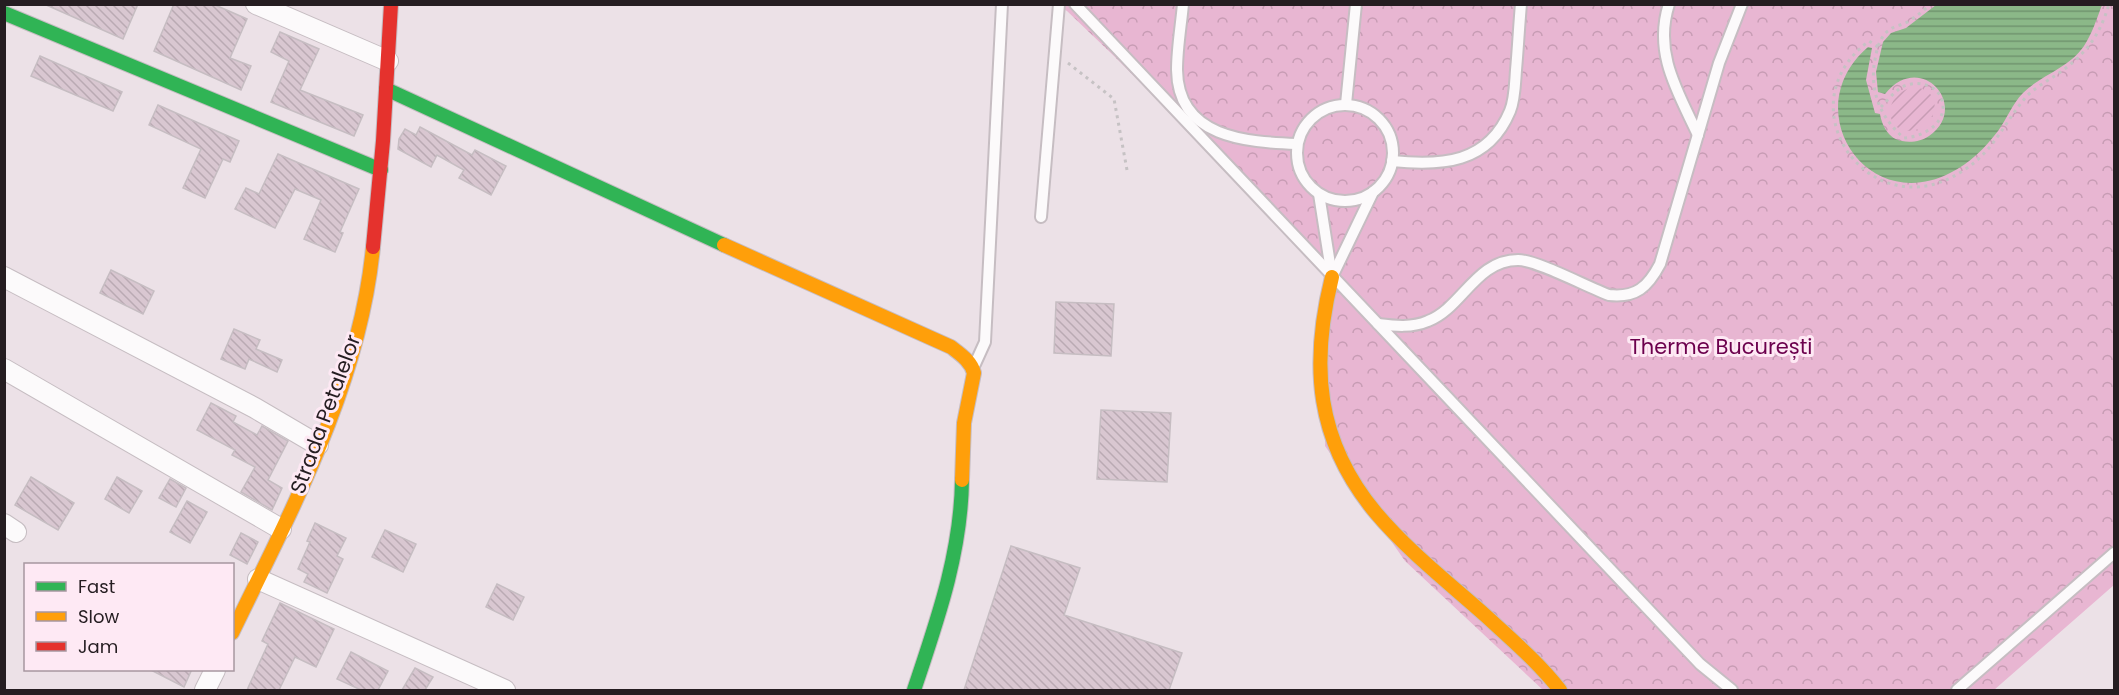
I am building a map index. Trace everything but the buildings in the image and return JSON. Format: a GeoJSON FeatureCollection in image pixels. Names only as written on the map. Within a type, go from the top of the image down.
{"type":"FeatureCollection","features":[{"type":"Feature","properties":{"kind":"street"},"geometry":{"type":"LineString","coordinates":[[256,4],[388,61]]}},
{"type":"Feature","properties":{"kind":"street","name":"Strada Petalelor"},"geometry":{"type":"LineString","coordinates":[[234,629],[318,445],[359,321],[369,276],[381,170],[391,4]]}},
{"type":"Feature","properties":{"kind":"street"},"geometry":{"type":"LineString","coordinates":[[4,13],[381,170]]}},
{"type":"Feature","properties":{"kind":"street"},"geometry":{"type":"LineString","coordinates":[[386,88],[654,213],[951,347],[962,355],[973,368],[974,378],[964,422],[963,504],[956,551],[914,690]]}},
{"type":"Feature","properties":{"kind":"street"},"geometry":{"type":"LineString","coordinates":[[4,276],[255,408],[318,445]]}},
{"type":"Feature","properties":{"kind":"street"},"geometry":{"type":"LineString","coordinates":[[1332,277],[1320,320],[1319,381],[1335,447],[1350,477],[1365,500],[1388,525],[1536,662],[1560,690]]}},
{"type":"Feature","properties":{"kind":"street"},"geometry":{"type":"LineString","coordinates":[[4,369],[281,530]]}},
{"type":"Feature","properties":{"kind":"street"},"geometry":{"type":"LineString","coordinates":[[258,579],[505,690]]}},
{"type":"Feature","properties":{"kind":"street"},"geometry":{"type":"LineString","coordinates":[[205,690],[214,671]]}},
{"type":"Feature","properties":{"kind":"lane"},"geometry":{"type":"LineString","coordinates":[[973,368],[985,342],[1002,4]]}},
{"type":"Feature","properties":{"kind":"lane"},"geometry":{"type":"LineString","coordinates":[[1041,217],[1059,4]]}},
{"type":"Feature","properties":{"kind":"lane"},"geometry":{"type":"LineString","coordinates":[[1075,4],[1700,664],[1732,690]]}},
{"type":"Feature","properties":{"kind":"lane"},"geometry":{"type":"LineString","coordinates":[[1183,4],[1177,70],[1183,98],[1190,109],[1209,128],[1224,135],[1249,141],[1297,144]]}},
{"type":"Feature","properties":{"kind":"lane"},"geometry":{"type":"LineString","coordinates":[[1346,104],[1356,4]]}},
{"type":"Feature","properties":{"kind":"lane"},"geometry":{"type":"LineString","coordinates":[[1392,161],[1419,164],[1444,163],[1467,157],[1497,135],[1510,110],[1515,86],[1521,4]]}},
{"type":"Feature","properties":{"kind":"lane"},"geometry":{"type":"LineString","coordinates":[[1669,4],[1663,26],[1665,56],[1670,74],[1698,135]]}},
{"type":"Feature","properties":{"kind":"lane"},"geometry":{"type":"LineString","coordinates":[[1378,324],[1415,326],[1430,321],[1487,270],[1503,262],[1520,260],[1534,264],[1609,295],[1619,296],[1636,292],[1651,281],[1660,264],[1719,63],[1742,4]]}},
{"type":"Feature","properties":{"kind":"lane"},"geometry":{"type":"LineString","coordinates":[[1332,277],[1373,192],[1385,178],[1392,161],[1391,140],[1382,122],[1366,109],[1346,104],[1324,109],[1314,115],[1300,133],[1297,144],[1298,164],[1305,181],[1319,194],[1337,200],[1356,200],[1373,192]]}},
{"type":"Feature","properties":{"kind":"lane"},"geometry":{"type":"LineString","coordinates":[[1319,194],[1332,277]]}},
{"type":"Feature","properties":{"kind":"lane"},"geometry":{"type":"LineString","coordinates":[[1958,690],[2115,553]]}},
{"type":"Feature","properties":{"kind":"path"},"geometry":{"type":"LineString","coordinates":[[1881,107],[1899,89],[1921,82],[1932,87],[1940,96],[1943,109],[1928,132],[1914,138],[1904,138],[1893,130],[1881,107],[1873,90],[1872,78],[1878,46],[1888,31],[1909,21],[1931,4]]}},
{"type":"Feature","properties":{"kind":"path"},"geometry":{"type":"LineString","coordinates":[[1878,46],[1869,42],[1857,51],[1846,64],[1838,80],[1833,106],[1834,124],[1841,142],[1861,168],[1875,178],[1893,186],[1916,187],[1940,183],[1962,172],[1991,147],[2027,96],[2076,61],[2094,41],[2109,4]]}},
{"type":"Feature","properties":{"kind":"path"},"geometry":{"type":"LineString","coordinates":[[1054,52],[1114,99],[1127,170]]}},
{"type":"Feature","properties":{"kind":"green space","name":"Therme București"},"geometry":{"type":"Polygon","coordinates":[[[1058,5],[2114,5],[2114,585],[1994,690],[1543,690],[1405,561],[1325,446],[1331,278],[1114,56],[1058,5]]]}},
{"type":"Feature","properties":{"kind":"green space"},"geometry":{"type":"Polygon","coordinates":[[[1913,87],[1926,91],[1933,98],[1934,107],[1932,116],[1925,125],[1916,130],[1906,130],[1894,125],[1890,112],[1896,96],[1913,87]]]}},
{"type":"Feature","properties":{"kind":"shaded area"},"geometry":{"type":"Polygon","coordinates":[[[1936,5],[2102,5],[2089,36],[2078,54],[2023,93],[1998,131],[1970,160],[1950,173],[1919,182],[1892,180],[1868,168],[1850,149],[1840,125],[1839,99],[1847,72],[1868,47],[1872,48],[1866,80],[1875,113],[1880,114],[1887,131],[1897,140],[1913,142],[1929,136],[1941,124],[1945,111],[1943,98],[1936,87],[1926,80],[1913,78],[1899,82],[1885,94],[1878,92],[1876,72],[1883,42],[1891,33],[1906,28],[1936,5]]]}},
{"type":"Feature","properties":{"kind":"traffic: fast"},"geometry":{"type":"LineString","coordinates":[[4,13],[381,170]]}},
{"type":"Feature","properties":{"kind":"traffic: fast"},"geometry":{"type":"LineString","coordinates":[[386,89],[724,245]]}},
{"type":"Feature","properties":{"kind":"traffic: fast"},"geometry":{"type":"LineString","coordinates":[[914,690],[939,613],[952,561],[961,507],[962,480]]}},
{"type":"Feature","properties":{"kind":"traffic: slow"},"geometry":{"type":"LineString","coordinates":[[724,245],[951,347],[965,358],[974,373],[964,423],[962,480]]}},
{"type":"Feature","properties":{"kind":"traffic: slow"},"geometry":{"type":"LineString","coordinates":[[234,629],[299,493],[338,397],[354,348],[366,298],[373,247]]}},
{"type":"Feature","properties":{"kind":"traffic: slow"},"geometry":{"type":"LineString","coordinates":[[1332,277],[1321,341],[1320,371],[1323,401],[1330,430],[1341,458],[1356,486],[1376,513],[1401,540],[1486,616],[1543,670],[1560,690]]}},
{"type":"Feature","properties":{"kind":"traffic: jam"},"geometry":{"type":"LineString","coordinates":[[373,247],[383,141],[391,4]]}}]}
